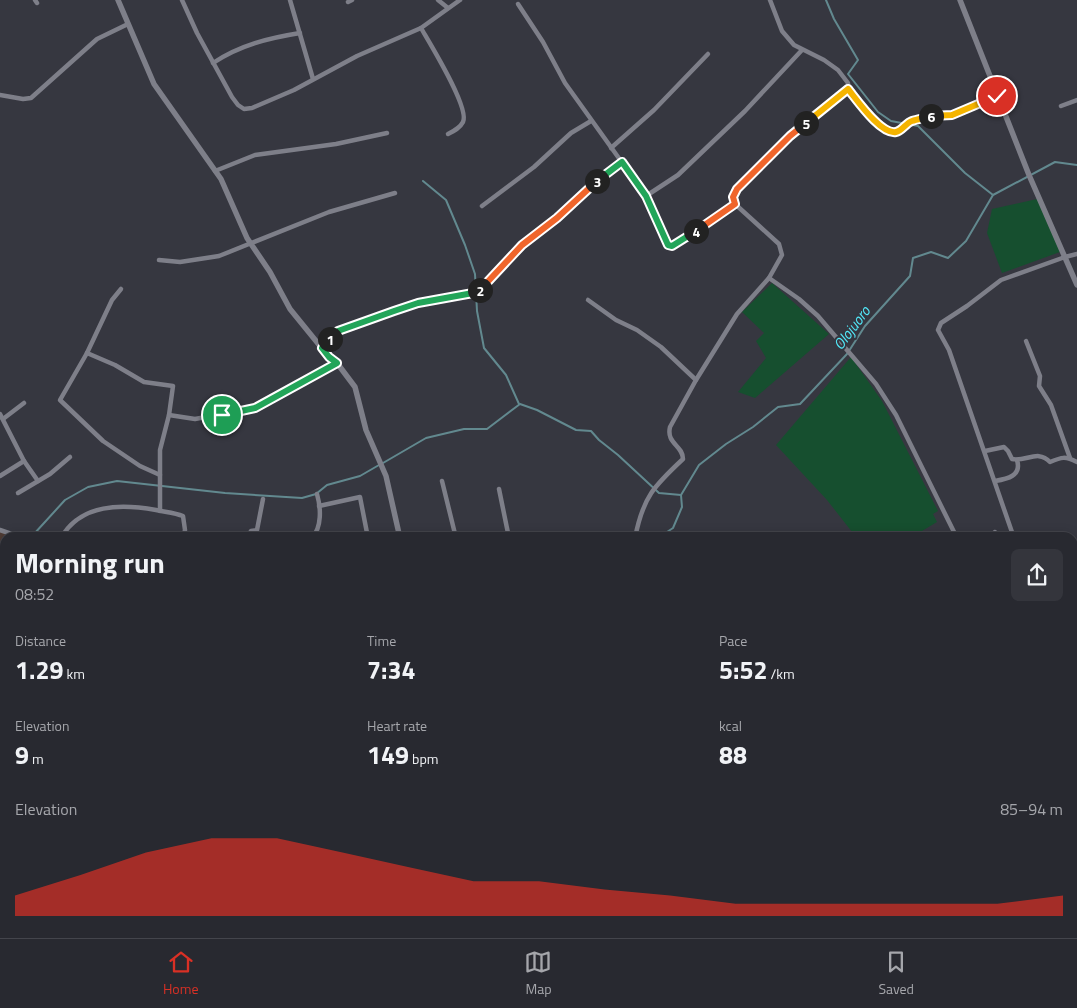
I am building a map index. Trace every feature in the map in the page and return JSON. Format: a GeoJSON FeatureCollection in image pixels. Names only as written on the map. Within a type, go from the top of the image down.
{"type":"FeatureCollection","features":[{"type":"Feature","properties":{"kind":"street"},"geometry":{"type":"LineString","coordinates":[[118,0],[154,84],[226,189],[251,244],[270,272],[295,316],[329,357],[337,363],[355,387],[366,430],[383,468],[399,532]]}},
{"type":"Feature","properties":{"kind":"street"},"geometry":{"type":"LineString","coordinates":[[182,0],[197,33],[232,98],[244,109],[252,108],[294,90],[357,56],[421,28],[460,0]]}},
{"type":"Feature","properties":{"kind":"street"},"geometry":{"type":"LineString","coordinates":[[290,0],[313,79]]}},
{"type":"Feature","properties":{"kind":"street"},"geometry":{"type":"LineString","coordinates":[[438,0],[448,8]]}},
{"type":"Feature","properties":{"kind":"street"},"geometry":{"type":"LineString","coordinates":[[770,0],[782,31],[794,45],[824,60],[838,70],[848,83],[848,89],[870,116],[890,132],[898,132],[910,121],[932,116],[952,115],[997,96]]}},
{"type":"Feature","properties":{"kind":"street"},"geometry":{"type":"LineString","coordinates":[[960,0],[1029,174],[1077,285]]}},
{"type":"Feature","properties":{"kind":"street"},"geometry":{"type":"LineString","coordinates":[[518,4],[543,42],[565,83],[646,196],[668,245],[672,246],[735,204]]}},
{"type":"Feature","properties":{"kind":"street"},"geometry":{"type":"LineString","coordinates":[[0,95],[23,99],[31,98],[97,39],[128,24]]}},
{"type":"Feature","properties":{"kind":"street"},"geometry":{"type":"LineString","coordinates":[[421,28],[456,91],[464,116],[463,122],[456,130],[448,134]]}},
{"type":"Feature","properties":{"kind":"street"},"geometry":{"type":"LineString","coordinates":[[213,63],[230,52],[257,42],[300,33]]}},
{"type":"Feature","properties":{"kind":"street"},"geometry":{"type":"LineString","coordinates":[[646,196],[678,175],[745,110],[802,50]]}},
{"type":"Feature","properties":{"kind":"street"},"geometry":{"type":"LineString","coordinates":[[611,148],[654,110],[708,54]]}},
{"type":"Feature","properties":{"kind":"street"},"geometry":{"type":"LineString","coordinates":[[636,532],[640,512],[652,490],[683,459],[683,454],[669,434],[696,380],[737,314],[770,278],[782,256],[779,244],[735,204],[733,197],[737,189],[790,136],[848,89]]}},
{"type":"Feature","properties":{"kind":"street"},"geometry":{"type":"LineString","coordinates":[[1061,106],[1077,100]]}},
{"type":"Feature","properties":{"kind":"street"},"geometry":{"type":"LineString","coordinates":[[482,206],[534,167],[571,133],[591,121]]}},
{"type":"Feature","properties":{"kind":"street"},"geometry":{"type":"LineString","coordinates":[[215,171],[255,155],[336,144],[387,133]]}},
{"type":"Feature","properties":{"kind":"street"},"geometry":{"type":"LineString","coordinates":[[322,348],[338,331],[418,303],[476,292],[522,245],[557,218],[600,178],[622,162]]}},
{"type":"Feature","properties":{"kind":"street"},"geometry":{"type":"LineString","coordinates":[[159,260],[180,262],[219,256],[329,212],[395,193]]}},
{"type":"Feature","properties":{"kind":"street"},"geometry":{"type":"LineString","coordinates":[[1012,532],[949,350],[938,330],[941,323],[1002,280],[1077,254]]}},
{"type":"Feature","properties":{"kind":"street"},"geometry":{"type":"LineString","coordinates":[[770,278],[800,299],[843,344],[876,384],[896,415],[954,532]]}},
{"type":"Feature","properties":{"kind":"street"},"geometry":{"type":"LineString","coordinates":[[121,289],[112,300],[87,353],[60,400],[103,442],[140,466],[160,475]]}},
{"type":"Feature","properties":{"kind":"street"},"geometry":{"type":"LineString","coordinates":[[588,300],[616,320],[637,330],[696,380]]}},
{"type":"Feature","properties":{"kind":"street"},"geometry":{"type":"LineString","coordinates":[[1026,341],[1040,376],[1039,386],[1051,405],[1070,458]]}},
{"type":"Feature","properties":{"kind":"street"},"geometry":{"type":"LineString","coordinates":[[87,353],[115,365],[144,382],[173,386],[169,416],[160,450],[160,511]]}},
{"type":"Feature","properties":{"kind":"street"},"geometry":{"type":"LineString","coordinates":[[169,416],[195,419],[255,408],[337,363]]}},
{"type":"Feature","properties":{"kind":"street"},"geometry":{"type":"LineString","coordinates":[[3,419],[24,403]]}},
{"type":"Feature","properties":{"kind":"street"},"geometry":{"type":"LineString","coordinates":[[0,414],[24,462],[38,481]]}},
{"type":"Feature","properties":{"kind":"street"},"geometry":{"type":"LineString","coordinates":[[985,451],[1004,447],[1012,459],[1017,460],[1036,455],[1046,457],[1050,462],[1061,458],[1070,458],[1077,462]]}},
{"type":"Feature","properties":{"kind":"street"},"geometry":{"type":"LineString","coordinates":[[18,493],[50,474],[70,457]]}},
{"type":"Feature","properties":{"kind":"street"},"geometry":{"type":"LineString","coordinates":[[995,481],[1009,478],[1017,472],[1019,469],[1017,460]]}},
{"type":"Feature","properties":{"kind":"street"},"geometry":{"type":"LineString","coordinates":[[0,476],[24,462]]}},
{"type":"Feature","properties":{"kind":"street"},"geometry":{"type":"LineString","coordinates":[[442,481],[455,532]]}},
{"type":"Feature","properties":{"kind":"street"},"geometry":{"type":"LineString","coordinates":[[499,489],[508,532]]}},
{"type":"Feature","properties":{"kind":"street"},"geometry":{"type":"LineString","coordinates":[[316,532],[319,523],[318,494]]}},
{"type":"Feature","properties":{"kind":"street"},"geometry":{"type":"LineString","coordinates":[[319,506],[360,497],[367,532]]}},
{"type":"Feature","properties":{"kind":"street"},"geometry":{"type":"LineString","coordinates":[[251,532],[258,530],[264,499]]}},
{"type":"Feature","properties":{"kind":"street"},"geometry":{"type":"LineString","coordinates":[[65,532],[75,521],[106,507],[136,507],[183,516],[184,532]]}},
{"type":"Feature","properties":{"kind":"green space"},"geometry":{"type":"Polygon","coordinates":[[[1037,199],[1060,252],[1002,273],[987,233],[992,209],[1037,199]]]}},
{"type":"Feature","properties":{"kind":"green space"},"geometry":{"type":"Polygon","coordinates":[[[772,283],[829,334],[755,398],[738,392],[766,358],[756,341],[764,333],[742,312],[772,283]]]}},
{"type":"Feature","properties":{"kind":"green space"},"geometry":{"type":"Polygon","coordinates":[[[851,357],[882,401],[938,511],[933,514],[937,522],[920,532],[852,532],[827,500],[776,445],[851,357]]]}},
{"type":"Feature","properties":{"kind":"waterway"},"geometry":{"type":"LineString","coordinates":[[826,0],[834,19],[858,60],[848,74],[878,112],[891,121],[918,126],[965,173],[993,195]]}},
{"type":"Feature","properties":{"kind":"waterway","name":"Olojuoro"},"geometry":{"type":"LineString","coordinates":[[667,532],[673,528],[682,507],[681,495],[699,465],[778,407],[800,404],[847,354],[865,326],[910,276],[913,258],[931,252],[948,258],[966,241],[993,195],[1055,162],[1077,165]]}},
{"type":"Feature","properties":{"kind":"waterway"},"geometry":{"type":"LineString","coordinates":[[423,181],[446,200],[475,274],[477,311],[484,348],[506,375],[519,404]]}},
{"type":"Feature","properties":{"kind":"waterway"},"geometry":{"type":"LineString","coordinates":[[383,463],[426,438],[464,429],[487,429],[520,404],[537,410],[576,430],[591,431],[659,493],[681,495]]}},
{"type":"Feature","properties":{"kind":"waterway"},"geometry":{"type":"LineString","coordinates":[[36,532],[65,500],[88,487],[117,481],[225,493],[302,498],[316,494],[327,485],[360,476],[379,465]]}},
{"type":"Feature","properties":{"kind":"route"},"geometry":{"type":"LineString","coordinates":[[222,415],[255,408],[337,363],[322,348],[338,331],[418,303],[478,291],[522,245],[557,218],[600,178],[622,162],[646,196],[668,245],[672,246],[679,244],[735,204],[734,192],[790,136],[848,89],[870,116],[890,132],[898,132],[910,121],[932,116],[952,115],[997,96]]}}]}
